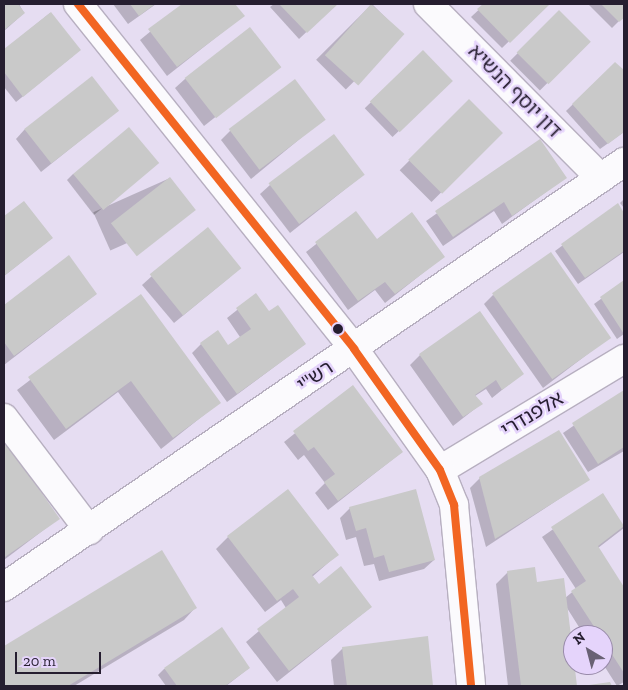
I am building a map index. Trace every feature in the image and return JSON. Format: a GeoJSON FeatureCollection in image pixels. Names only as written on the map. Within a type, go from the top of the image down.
{"type":"FeatureCollection","features":[{"type":"Feature","properties":{"kind":"street"},"geometry":{"type":"LineString","coordinates":[[78,4],[354,349],[440,470],[454,505],[471,686]]}},
{"type":"Feature","properties":{"kind":"street","name":"דון יוסף הנשיא"},"geometry":{"type":"LineString","coordinates":[[428,4],[601,178]]}},
{"type":"Feature","properties":{"kind":"street","name":"רש\"י"},"geometry":{"type":"LineString","coordinates":[[4,587],[354,349],[624,162]]}},
{"type":"Feature","properties":{"kind":"street","name":"אלפנדרי"},"geometry":{"type":"LineString","coordinates":[[440,470],[624,359]]}},
{"type":"Feature","properties":{"kind":"street"},"geometry":{"type":"LineString","coordinates":[[4,418],[89,530]]}},
{"type":"Feature","properties":{"kind":"building"},"geometry":{"type":"Polygon","coordinates":[[[4,4],[18,4],[25,13],[4,30],[4,4]]]}},
{"type":"Feature","properties":{"kind":"building"},"geometry":{"type":"Polygon","coordinates":[[[130,4],[155,4],[139,16],[130,4]]]}},
{"type":"Feature","properties":{"kind":"building"},"geometry":{"type":"Polygon","coordinates":[[[182,4],[235,4],[245,16],[177,67],[148,29],[182,4]]]}},
{"type":"Feature","properties":{"kind":"building"},"geometry":{"type":"Polygon","coordinates":[[[279,4],[338,4],[307,33],[279,4]]]}},
{"type":"Feature","properties":{"kind":"building"},"geometry":{"type":"Polygon","coordinates":[[[371,4],[404,34],[358,85],[325,55],[371,4]]]}},
{"type":"Feature","properties":{"kind":"building"},"geometry":{"type":"Polygon","coordinates":[[[483,4],[550,4],[510,43],[477,9],[483,4]]]}},
{"type":"Feature","properties":{"kind":"building"},"geometry":{"type":"Polygon","coordinates":[[[601,4],[624,4],[624,18],[619,22],[601,4]]]}},
{"type":"Feature","properties":{"kind":"building"},"geometry":{"type":"Polygon","coordinates":[[[559,10],[591,42],[548,84],[517,52],[559,10]]]}},
{"type":"Feature","properties":{"kind":"building"},"geometry":{"type":"Polygon","coordinates":[[[51,12],[81,50],[23,97],[4,72],[4,49],[51,12]]]}},
{"type":"Feature","properties":{"kind":"building"},"geometry":{"type":"Polygon","coordinates":[[[250,27],[281,67],[216,118],[185,78],[250,27]]]}},
{"type":"Feature","properties":{"kind":"building"},"geometry":{"type":"Polygon","coordinates":[[[423,50],[453,81],[400,132],[370,101],[423,50]]]}},
{"type":"Feature","properties":{"kind":"building"},"geometry":{"type":"Polygon","coordinates":[[[615,62],[624,70],[624,132],[608,144],[572,104],[615,62]]]}},
{"type":"Feature","properties":{"kind":"building"},"geometry":{"type":"Polygon","coordinates":[[[92,76],[119,111],[51,164],[24,129],[92,76]]]}},
{"type":"Feature","properties":{"kind":"building"},"geometry":{"type":"Polygon","coordinates":[[[295,79],[326,120],[259,170],[229,129],[295,79]]]}},
{"type":"Feature","properties":{"kind":"building"},"geometry":{"type":"Polygon","coordinates":[[[469,99],[503,133],[442,194],[408,160],[469,99]]]}},
{"type":"Feature","properties":{"kind":"building"},"geometry":{"type":"Polygon","coordinates":[[[129,127],[159,163],[103,210],[73,174],[129,127]]]}},
{"type":"Feature","properties":{"kind":"building"},"geometry":{"type":"Polygon","coordinates":[[[334,134],[365,175],[299,224],[269,183],[334,134]]]}},
{"type":"Feature","properties":{"kind":"building"},"geometry":{"type":"Polygon","coordinates":[[[540,139],[567,178],[512,216],[504,202],[453,237],[435,211],[540,139]]]}},
{"type":"Feature","properties":{"kind":"building"},"geometry":{"type":"Polygon","coordinates":[[[170,177],[196,210],[137,256],[111,223],[170,177]]]}},
{"type":"Feature","properties":{"kind":"building"},"geometry":{"type":"Polygon","coordinates":[[[24,201],[53,238],[4,276],[4,216],[24,201]]]}},
{"type":"Feature","properties":{"kind":"building"},"geometry":{"type":"Polygon","coordinates":[[[618,203],[624,213],[624,251],[585,278],[561,244],[618,203]]]}},
{"type":"Feature","properties":{"kind":"building"},"geometry":{"type":"Polygon","coordinates":[[[356,211],[377,239],[412,212],[445,257],[395,294],[385,282],[358,301],[315,242],[356,211]]]}},
{"type":"Feature","properties":{"kind":"building"},"geometry":{"type":"Polygon","coordinates":[[[208,227],[241,268],[183,315],[150,274],[208,227]]]}},
{"type":"Feature","properties":{"kind":"building"},"geometry":{"type":"Polygon","coordinates":[[[551,252],[611,338],[552,379],[492,293],[551,252]]]}},
{"type":"Feature","properties":{"kind":"building"},"geometry":{"type":"Polygon","coordinates":[[[69,255],[97,294],[14,356],[4,342],[4,305],[69,255]]]}},
{"type":"Feature","properties":{"kind":"building"},"geometry":{"type":"Polygon","coordinates":[[[624,280],[624,334],[600,297],[624,280]]]}},
{"type":"Feature","properties":{"kind":"building"},"geometry":{"type":"Polygon","coordinates":[[[256,293],[269,311],[278,305],[306,344],[237,394],[200,343],[218,330],[228,345],[251,329],[236,308],[256,293]]]}},
{"type":"Feature","properties":{"kind":"building"},"geometry":{"type":"Polygon","coordinates":[[[141,294],[221,403],[173,438],[131,381],[66,429],[28,377],[141,294]]]}},
{"type":"Feature","properties":{"kind":"building"},"geometry":{"type":"Polygon","coordinates":[[[480,311],[524,374],[502,390],[496,380],[475,395],[483,404],[463,417],[419,354],[480,311]]]}},
{"type":"Feature","properties":{"kind":"building"},"geometry":{"type":"Polygon","coordinates":[[[353,385],[403,452],[338,501],[324,482],[335,474],[314,447],[308,451],[293,431],[353,385]]]}},
{"type":"Feature","properties":{"kind":"building"},"geometry":{"type":"Polygon","coordinates":[[[624,390],[624,447],[598,464],[572,423],[624,390]]]}},
{"type":"Feature","properties":{"kind":"building"},"geometry":{"type":"Polygon","coordinates":[[[559,430],[590,480],[495,539],[479,477],[559,430]]]}},
{"type":"Feature","properties":{"kind":"building"},"geometry":{"type":"Polygon","coordinates":[[[4,439],[60,519],[5,557],[4,555],[4,439]]]}},
{"type":"Feature","properties":{"kind":"building"},"geometry":{"type":"Polygon","coordinates":[[[288,489],[339,555],[312,575],[319,584],[341,566],[372,607],[289,671],[257,629],[299,597],[293,589],[277,601],[227,536],[288,489]]]}},
{"type":"Feature","properties":{"kind":"building"},"geometry":{"type":"Polygon","coordinates":[[[416,489],[435,560],[389,572],[384,555],[374,558],[366,528],[356,531],[349,507],[416,489]]]}},
{"type":"Feature","properties":{"kind":"building"},"geometry":{"type":"Polygon","coordinates":[[[603,493],[624,526],[598,546],[624,587],[624,673],[613,656],[613,625],[593,625],[571,591],[586,581],[551,527],[603,493]]]}},
{"type":"Feature","properties":{"kind":"building"},"geometry":{"type":"Polygon","coordinates":[[[162,550],[197,608],[68,686],[4,686],[4,646],[162,550]]]}},
{"type":"Feature","properties":{"kind":"building"},"geometry":{"type":"Polygon","coordinates":[[[535,567],[537,582],[564,578],[570,625],[563,625],[563,675],[576,675],[577,686],[521,686],[507,571],[535,567]]]}},
{"type":"Feature","properties":{"kind":"building"},"geometry":{"type":"Polygon","coordinates":[[[222,627],[250,668],[225,686],[177,686],[164,668],[222,627]]]}},
{"type":"Feature","properties":{"kind":"building"},"geometry":{"type":"Polygon","coordinates":[[[428,636],[433,686],[347,686],[342,647],[428,636]]]}},
{"type":"Feature","properties":{"kind":"building"},"geometry":{"type":"Polygon","coordinates":[[[610,682],[612,686],[589,686],[589,685],[610,682]]]}},
{"type":"Feature","properties":{"kind":"transit line"},"geometry":{"type":"LineString","coordinates":[[78,4],[354,349],[440,470],[454,505],[471,686]]}}]}
